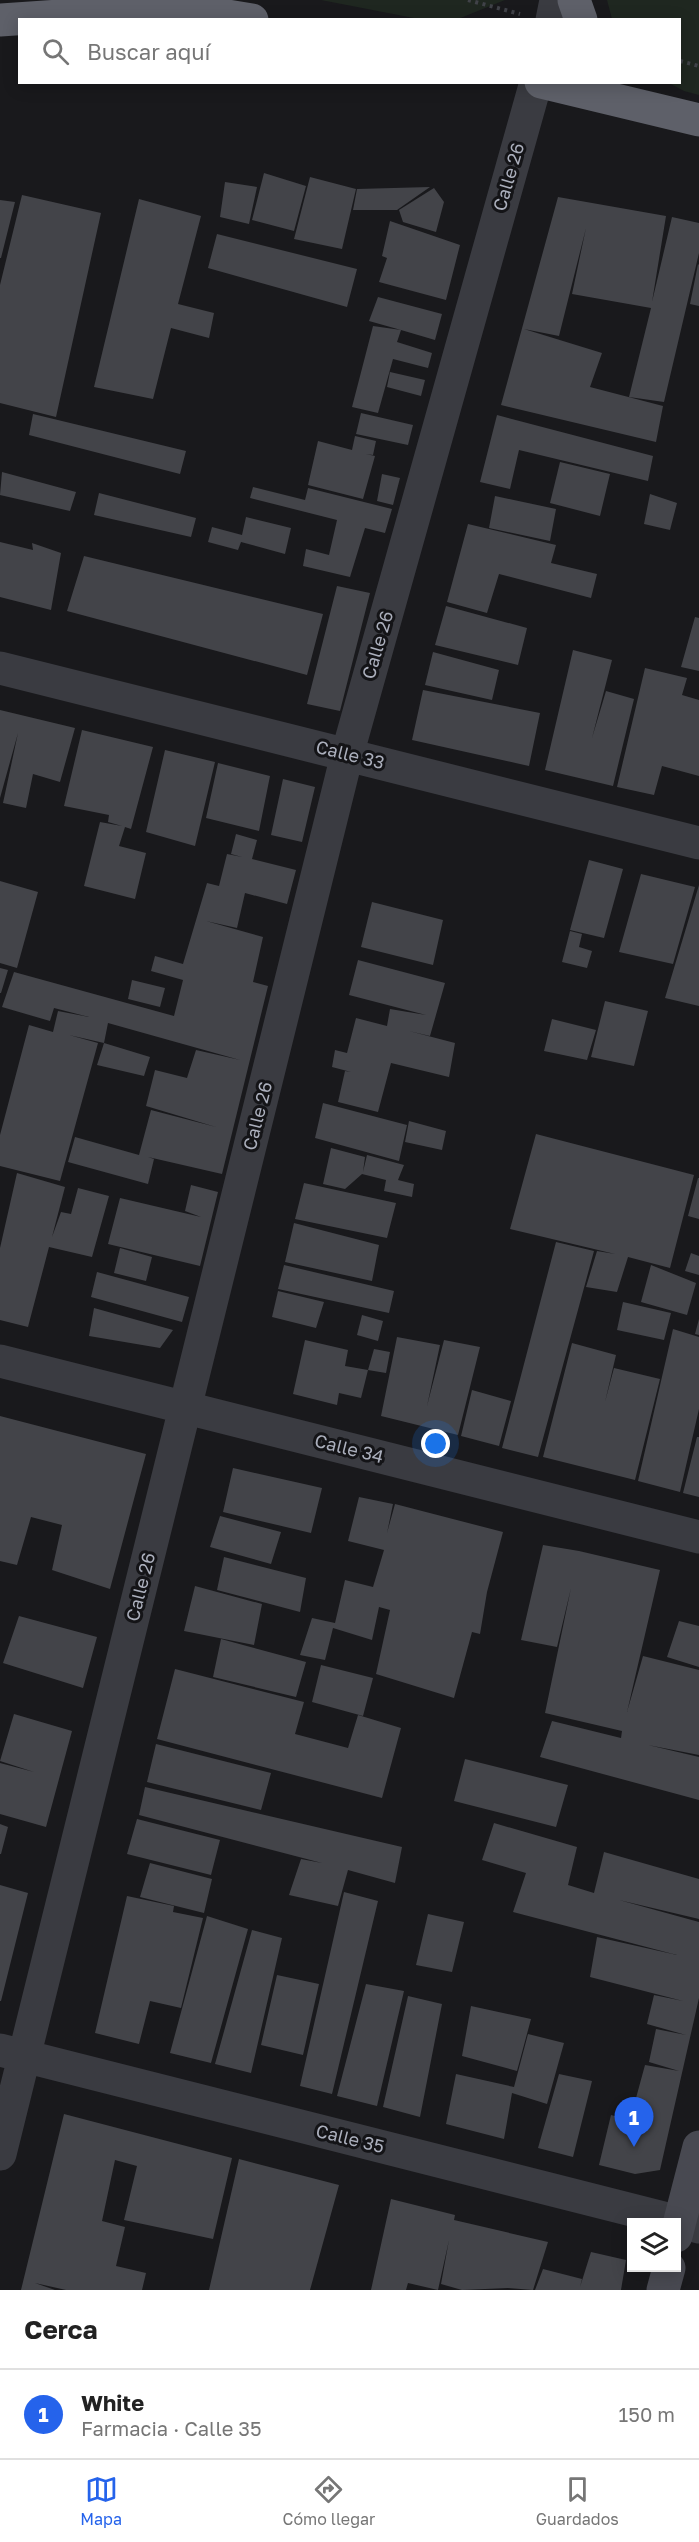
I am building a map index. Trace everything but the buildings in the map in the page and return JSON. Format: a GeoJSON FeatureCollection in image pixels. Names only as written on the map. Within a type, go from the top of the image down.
{"type":"FeatureCollection","features":[{"type":"Feature","properties":{"kind":"highway"},"geometry":{"type":"LineString","coordinates":[[574,0],[580,18]]}},
{"type":"Feature","properties":{"kind":"highway"},"geometry":{"type":"LineString","coordinates":[[30,18],[178,8],[240,18]]}},
{"type":"Feature","properties":{"kind":"highway"},"geometry":{"type":"LineString","coordinates":[[0,20],[18,19]]}},
{"type":"Feature","properties":{"kind":"highway"},"geometry":{"type":"LineString","coordinates":[[549,84],[699,120]]}},
{"type":"Feature","properties":{"kind":"highway"},"geometry":{"type":"LineString","coordinates":[[624,84],[651,108]]}},
{"type":"Feature","properties":{"kind":"main road"},"geometry":{"type":"LineString","coordinates":[[685,2228],[699,2147]]}},
{"type":"Feature","properties":{"kind":"main road"},"geometry":{"type":"LineString","coordinates":[[663,2290],[668,2272]]}},
{"type":"Feature","properties":{"kind":"street"},"geometry":{"type":"LineString","coordinates":[[540,18],[556,0]]}},
{"type":"Feature","properties":{"kind":"street","name":"Calle 26"},"geometry":{"type":"LineString","coordinates":[[0,2154],[12,2053],[185,1407],[347,755],[535,84]]}},
{"type":"Feature","properties":{"kind":"street","name":"Calle 33"},"geometry":{"type":"LineString","coordinates":[[0,668],[699,843]]}},
{"type":"Feature","properties":{"kind":"street","name":"Calle 34"},"geometry":{"type":"LineString","coordinates":[[0,1361],[699,1537]]}},
{"type":"Feature","properties":{"kind":"street","name":"Calle 35"},"geometry":{"type":"LineString","coordinates":[[12,2053],[685,2228]]}},
{"type":"Feature","properties":{"kind":"path"},"geometry":{"type":"LineString","coordinates":[[468,0],[540,18]]}},
{"type":"Feature","properties":{"kind":"path"},"geometry":{"type":"LineString","coordinates":[[681,61],[699,66]]}},
{"type":"Feature","properties":{"kind":"shaded area"},"geometry":{"type":"Polygon","coordinates":[[[321,0],[505,0],[460,18],[414,18],[321,0]]]}},
{"type":"Feature","properties":{"kind":"shaded area"},"geometry":{"type":"Polygon","coordinates":[[[607,0],[699,0],[699,95],[671,84],[681,84],[681,18],[612,18],[607,0]]]}},
{"type":"Feature","properties":{"kind":"place","name":"White"},"geometry":{"type":"Point","coordinates":[634,2147]}}]}
